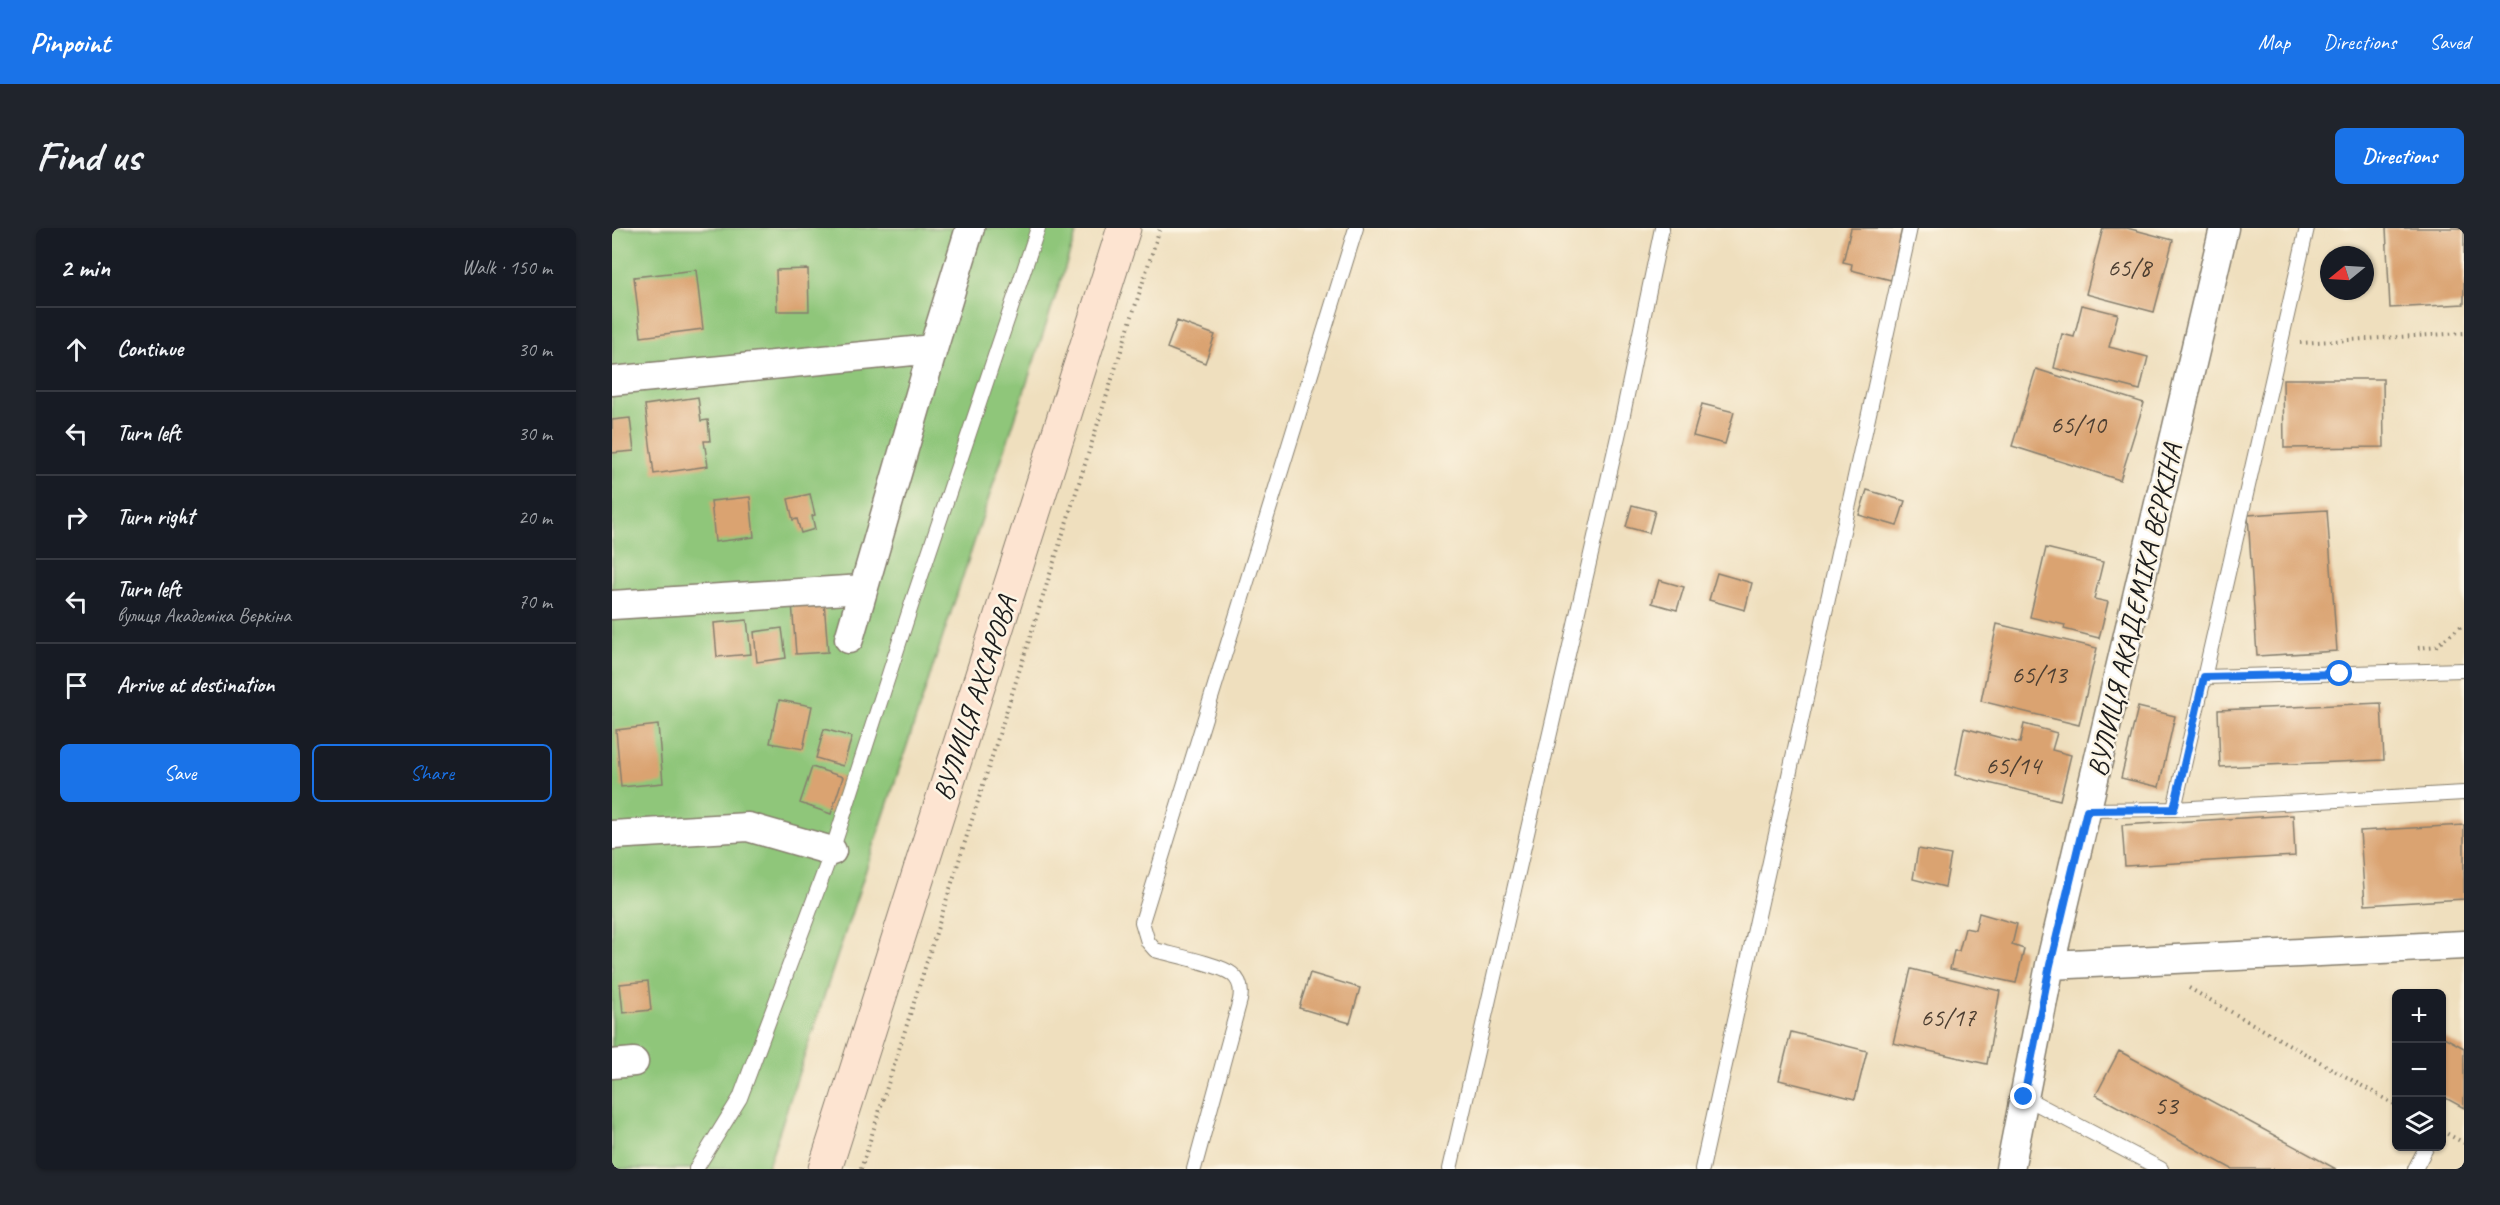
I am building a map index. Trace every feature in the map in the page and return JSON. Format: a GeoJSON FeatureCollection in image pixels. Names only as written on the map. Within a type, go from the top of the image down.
{"type":"FeatureCollection","features":[{"type":"Feature","properties":{"kind":"main road","name":"ВУЛИЦЯ АХСАРОВА"},"geometry":{"type":"LineString","coordinates":[[825,1169],[1124,228]]}},
{"type":"Feature","properties":{"kind":"street"},"geometry":{"type":"LineString","coordinates":[[849,639],[970,228]]}},
{"type":"Feature","properties":{"kind":"street","name":"ВУЛИЦЯ АКАДЕМІКА ВЄРКІНА"},"geometry":{"type":"LineString","coordinates":[[2010,1169],[2050,965],[2224,228]]}},
{"type":"Feature","properties":{"kind":"street"},"geometry":{"type":"LineString","coordinates":[[612,381],[933,349]]}},
{"type":"Feature","properties":{"kind":"street"},"geometry":{"type":"LineString","coordinates":[[612,605],[863,589]]}},
{"type":"Feature","properties":{"kind":"street"},"geometry":{"type":"LineString","coordinates":[[612,835],[748,827],[832,851]]}},
{"type":"Feature","properties":{"kind":"street"},"geometry":{"type":"LineString","coordinates":[[2050,965],[2464,945]]}},
{"type":"Feature","properties":{"kind":"lane"},"geometry":{"type":"LineString","coordinates":[[696,1169],[740,1098],[832,851],[912,603],[1038,228]]}},
{"type":"Feature","properties":{"kind":"lane"},"geometry":{"type":"LineString","coordinates":[[1194,1169],[1240,1000],[1240,985],[1237,979],[1226,970],[1155,950],[1148,942],[1142,922],[1356,228]]}},
{"type":"Feature","properties":{"kind":"lane"},"geometry":{"type":"LineString","coordinates":[[1450,1169],[1620,430],[1662,228]]}},
{"type":"Feature","properties":{"kind":"lane"},"geometry":{"type":"LineString","coordinates":[[1702,1169],[1910,228]]}},
{"type":"Feature","properties":{"kind":"lane"},"geometry":{"type":"LineString","coordinates":[[2174,809],[2307,228]]}},
{"type":"Feature","properties":{"kind":"lane"},"geometry":{"type":"LineString","coordinates":[[2204,677],[2464,670]]}},
{"type":"Feature","properties":{"kind":"lane"},"geometry":{"type":"LineString","coordinates":[[2087,810],[2174,809],[2464,793]]}},
{"type":"Feature","properties":{"kind":"lane"},"geometry":{"type":"LineString","coordinates":[[2024,1097],[2161,1169]]}},
{"type":"Feature","properties":{"kind":"lane"},"geometry":{"type":"LineString","coordinates":[[2415,1169],[2424,1151]]}},
{"type":"Feature","properties":{"kind":"path"},"geometry":{"type":"LineString","coordinates":[[861,1169],[1161,228]]}},
{"type":"Feature","properties":{"kind":"path"},"geometry":{"type":"LineString","coordinates":[[2281,344],[2464,333]]}},
{"type":"Feature","properties":{"kind":"path"},"geometry":{"type":"LineString","coordinates":[[2188,988],[2392,1102]]}},
{"type":"Feature","properties":{"kind":"path"},"geometry":{"type":"LineString","coordinates":[[2446,1133],[2464,1143]]}},
{"type":"Feature","properties":{"kind":"green space"},"geometry":{"type":"Polygon","coordinates":[[[612,228],[1078,228],[767,1169],[612,1169],[612,228]]]}},
{"type":"Feature","properties":{"kind":"building"},"geometry":{"type":"Polygon","coordinates":[[[1851,228],[1902,228],[1891,280],[1851,270],[1852,264],[1843,262],[1851,228]]]}},
{"type":"Feature","properties":{"kind":"building"},"geometry":{"type":"Polygon","coordinates":[[[2103,228],[2127,228],[2173,240],[2154,312],[2086,294],[2103,228]]]}},
{"type":"Feature","properties":{"kind":"building"},"geometry":{"type":"Polygon","coordinates":[[[2386,228],[2464,228],[2464,304],[2390,308],[2386,228]]]}},
{"type":"Feature","properties":{"kind":"building"},"geometry":{"type":"Polygon","coordinates":[[[808,269],[809,311],[777,311],[776,270],[808,269]]]}},
{"type":"Feature","properties":{"kind":"building"},"geometry":{"type":"Polygon","coordinates":[[[696,270],[703,329],[641,337],[634,277],[696,270]]]}},
{"type":"Feature","properties":{"kind":"building"},"geometry":{"type":"Polygon","coordinates":[[[2082,305],[2118,314],[2109,347],[2148,357],[2140,390],[2054,368],[2062,334],[2074,337],[2082,305]]]}},
{"type":"Feature","properties":{"kind":"building"},"geometry":{"type":"Polygon","coordinates":[[[1177,321],[1215,335],[1205,363],[1167,348],[1177,321]]]}},
{"type":"Feature","properties":{"kind":"building"},"geometry":{"type":"Polygon","coordinates":[[[2036,369],[2144,403],[2120,480],[2012,446],[2036,369]]]}},
{"type":"Feature","properties":{"kind":"building"},"geometry":{"type":"Polygon","coordinates":[[[2283,379],[2383,379],[2384,447],[2284,448],[2283,379]]]}},
{"type":"Feature","properties":{"kind":"building"},"geometry":{"type":"Polygon","coordinates":[[[698,397],[701,421],[708,420],[710,441],[704,441],[708,466],[654,474],[645,405],[698,397]]]}},
{"type":"Feature","properties":{"kind":"building"},"geometry":{"type":"Polygon","coordinates":[[[1702,404],[1734,412],[1725,444],[1693,436],[1702,404]]]}},
{"type":"Feature","properties":{"kind":"building"},"geometry":{"type":"Polygon","coordinates":[[[630,418],[634,451],[612,453],[612,420],[630,418]]]}},
{"type":"Feature","properties":{"kind":"building"},"geometry":{"type":"Polygon","coordinates":[[[1867,490],[1905,501],[1897,526],[1859,515],[1867,490]]]}},
{"type":"Feature","properties":{"kind":"building"},"geometry":{"type":"Polygon","coordinates":[[[810,494],[815,515],[812,516],[815,529],[801,533],[797,519],[793,520],[788,499],[810,494]]]}},
{"type":"Feature","properties":{"kind":"building"},"geometry":{"type":"Polygon","coordinates":[[[750,497],[754,537],[715,542],[711,501],[750,497]]]}},
{"type":"Feature","properties":{"kind":"building"},"geometry":{"type":"Polygon","coordinates":[[[1632,505],[1655,511],[1649,533],[1626,527],[1632,505]]]}},
{"type":"Feature","properties":{"kind":"building"},"geometry":{"type":"Polygon","coordinates":[[[2327,510],[2337,651],[2257,656],[2248,515],[2327,510]]]}},
{"type":"Feature","properties":{"kind":"building"},"geometry":{"type":"Polygon","coordinates":[[[2046,548],[2103,562],[2094,599],[2108,602],[2099,638],[2064,629],[2065,625],[2030,617],[2046,548]]]}},
{"type":"Feature","properties":{"kind":"building"},"geometry":{"type":"Polygon","coordinates":[[[1717,573],[1752,583],[1745,610],[1709,600],[1717,573]]]}},
{"type":"Feature","properties":{"kind":"building"},"geometry":{"type":"Polygon","coordinates":[[[1659,580],[1684,587],[1677,610],[1652,603],[1659,580]]]}},
{"type":"Feature","properties":{"kind":"building"},"geometry":{"type":"Polygon","coordinates":[[[824,601],[828,652],[796,654],[792,603],[824,601]]]}},
{"type":"Feature","properties":{"kind":"building"},"geometry":{"type":"Polygon","coordinates":[[[747,620],[751,654],[717,657],[714,623],[747,620]]]}},
{"type":"Feature","properties":{"kind":"building"},"geometry":{"type":"Polygon","coordinates":[[[1997,624],[2097,648],[2079,725],[1981,701],[1997,624]]]}},
{"type":"Feature","properties":{"kind":"building"},"geometry":{"type":"Polygon","coordinates":[[[782,628],[786,658],[757,662],[754,632],[782,628]]]}},
{"type":"Feature","properties":{"kind":"building"},"geometry":{"type":"Polygon","coordinates":[[[779,700],[812,706],[803,749],[770,743],[779,700]]]}},
{"type":"Feature","properties":{"kind":"building"},"geometry":{"type":"Polygon","coordinates":[[[2381,703],[2384,760],[2220,767],[2218,710],[2381,703]]]}},
{"type":"Feature","properties":{"kind":"building"},"geometry":{"type":"Polygon","coordinates":[[[2138,707],[2175,716],[2159,787],[2121,778],[2138,707]]]}},
{"type":"Feature","properties":{"kind":"building"},"geometry":{"type":"Polygon","coordinates":[[[2024,724],[2057,733],[2052,750],[2071,755],[2060,800],[1955,775],[1964,728],[2020,743],[2024,724]]]}},
{"type":"Feature","properties":{"kind":"building"},"geometry":{"type":"Polygon","coordinates":[[[658,725],[663,783],[621,787],[616,730],[658,725]]]}},
{"type":"Feature","properties":{"kind":"building"},"geometry":{"type":"Polygon","coordinates":[[[824,729],[852,737],[843,766],[816,758],[824,729]]]}},
{"type":"Feature","properties":{"kind":"building"},"geometry":{"type":"Polygon","coordinates":[[[812,767],[843,777],[831,814],[800,803],[812,767]]]}},
{"type":"Feature","properties":{"kind":"building"},"geometry":{"type":"Polygon","coordinates":[[[2293,815],[2295,856],[2125,866],[2122,825],[2293,815]]]}},
{"type":"Feature","properties":{"kind":"building"},"geometry":{"type":"Polygon","coordinates":[[[2464,825],[2464,899],[2365,905],[2360,831],[2464,825]]]}},
{"type":"Feature","properties":{"kind":"building"},"geometry":{"type":"Polygon","coordinates":[[[1918,849],[1951,855],[1945,887],[1913,879],[1918,849]]]}},
{"type":"Feature","properties":{"kind":"building"},"geometry":{"type":"Polygon","coordinates":[[[1979,913],[2017,924],[2012,945],[2024,949],[2016,983],[1950,969],[1954,951],[1959,951],[1965,928],[1975,930],[1979,913]]]}},
{"type":"Feature","properties":{"kind":"building"},"geometry":{"type":"Polygon","coordinates":[[[1911,969],[2000,991],[1987,1064],[1893,1043],[1911,969]]]}},
{"type":"Feature","properties":{"kind":"building"},"geometry":{"type":"Polygon","coordinates":[[[1310,973],[1360,988],[1350,1023],[1299,1008],[1310,973]]]}},
{"type":"Feature","properties":{"kind":"building"},"geometry":{"type":"Polygon","coordinates":[[[648,981],[651,1010],[623,1013],[620,984],[648,981]]]}},
{"type":"Feature","properties":{"kind":"building"},"geometry":{"type":"Polygon","coordinates":[[[1791,1032],[1867,1051],[1855,1099],[1779,1080],[1791,1032]]]}},
{"type":"Feature","properties":{"kind":"building"},"geometry":{"type":"Polygon","coordinates":[[[2446,1038],[2464,1048],[2464,1108],[2446,1098],[2446,1038]]]}},
{"type":"Feature","properties":{"kind":"building"},"geometry":{"type":"Polygon","coordinates":[[[2119,1051],[2336,1169],[2232,1169],[2096,1095],[2119,1051]]]}},
{"type":"Feature","properties":{"kind":"route"},"geometry":{"type":"LineString","coordinates":[[2024,1097],[2050,965],[2087,810],[2174,809],[2204,677],[2340,674]]}}]}
